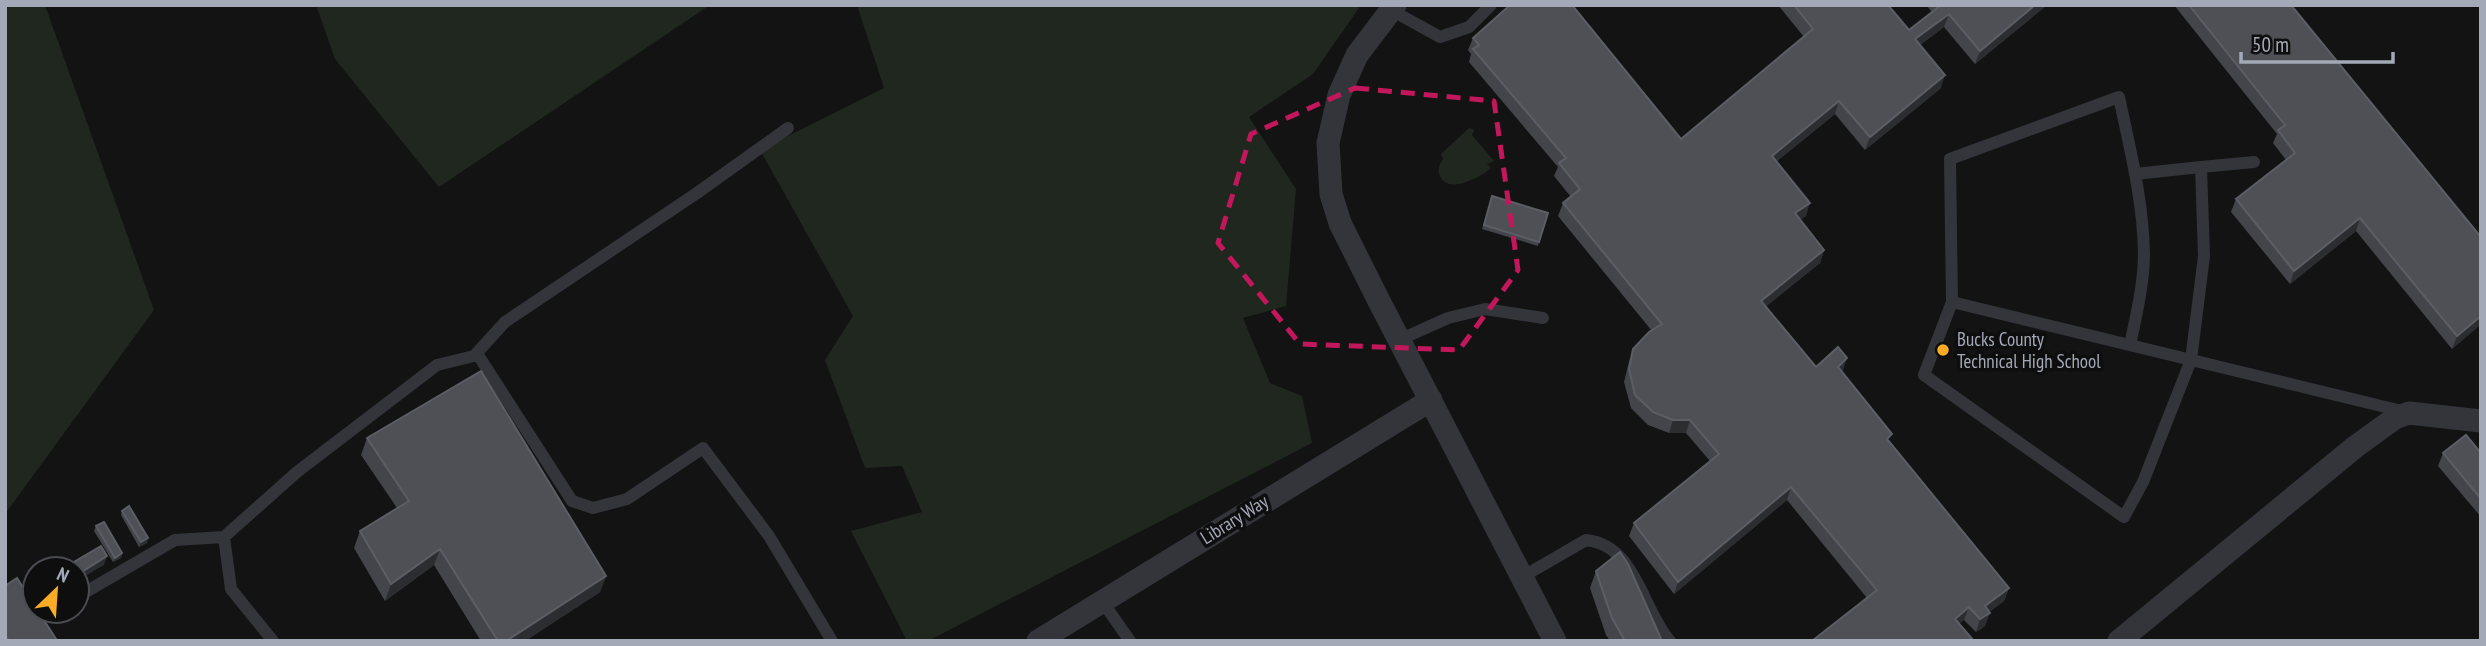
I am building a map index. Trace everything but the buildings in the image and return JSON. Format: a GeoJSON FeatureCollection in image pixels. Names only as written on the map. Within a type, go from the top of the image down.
{"type":"FeatureCollection","features":[{"type":"Feature","properties":{"kind":"street"},"geometry":{"type":"LineString","coordinates":[[1393,8],[1357,55],[1339,95],[1328,143],[1331,194],[1340,223],[1555,641]]}},
{"type":"Feature","properties":{"kind":"street","name":"Library Way"},"geometry":{"type":"LineString","coordinates":[[1038,641],[1431,400]]}},
{"type":"Feature","properties":{"kind":"street"},"geometry":{"type":"LineString","coordinates":[[2119,641],[2355,447],[2395,418],[2409,413],[2481,421]]}},
{"type":"Feature","properties":{"kind":"lane"},"geometry":{"type":"LineString","coordinates":[[1393,8],[1440,37],[1469,27],[1491,5]]}},
{"type":"Feature","properties":{"kind":"lane"},"geometry":{"type":"LineString","coordinates":[[2130,345],[2144,256],[2140,199],[2119,97],[1950,159],[1952,302],[1924,375],[2124,517],[2143,482],[2191,360],[2204,256],[2201,167]]}},
{"type":"Feature","properties":{"kind":"lane"},"geometry":{"type":"LineString","coordinates":[[474,356],[505,322],[788,128]]}},
{"type":"Feature","properties":{"kind":"lane"},"geometry":{"type":"LineString","coordinates":[[2135,174],[2255,162]]}},
{"type":"Feature","properties":{"kind":"lane"},"geometry":{"type":"LineString","coordinates":[[1952,302],[2409,413]]}},
{"type":"Feature","properties":{"kind":"lane"},"geometry":{"type":"LineString","coordinates":[[1399,340],[1448,318],[1485,309],[1543,318]]}},
{"type":"Feature","properties":{"kind":"lane"},"geometry":{"type":"LineString","coordinates":[[91,589],[175,540],[224,537],[298,472],[437,365],[478,355],[572,500],[593,508],[627,499],[703,448],[769,536],[832,641]]}},
{"type":"Feature","properties":{"kind":"lane"},"geometry":{"type":"LineString","coordinates":[[224,537],[231,589],[273,641]]}},
{"type":"Feature","properties":{"kind":"lane"},"geometry":{"type":"LineString","coordinates":[[1522,577],[1586,540],[1607,545],[1635,578],[1670,641]]}},
{"type":"Feature","properties":{"kind":"lane"},"geometry":{"type":"LineString","coordinates":[[1102,601],[1130,641]]}},
{"type":"Feature","properties":{"kind":"highlighted area"},"geometry":{"type":"Polygon","coordinates":[[[1355,88],[1494,101],[1518,270],[1459,350],[1300,344],[1218,243],[1251,134],[1355,88]]]}},
{"type":"Feature","properties":{"kind":"shaded area"},"geometry":{"type":"Polygon","coordinates":[[[5,5],[45,5],[154,310],[5,514],[5,5]]]}},
{"type":"Feature","properties":{"kind":"shaded area"},"geometry":{"type":"Polygon","coordinates":[[[316,5],[710,5],[439,187],[335,59],[316,5]]]}},
{"type":"Feature","properties":{"kind":"shaded area"},"geometry":{"type":"Polygon","coordinates":[[[857,5],[1361,5],[1313,74],[1249,117],[1296,189],[1286,306],[1243,318],[1270,383],[1302,396],[1312,443],[928,641],[907,641],[851,531],[922,512],[902,466],[865,468],[825,360],[853,316],[760,150],[884,88],[857,5]]]}},
{"type":"Feature","properties":{"kind":"shaded area"},"geometry":{"type":"Polygon","coordinates":[[[1469,128],[1473,129],[1472,135],[1494,161],[1487,164],[1491,168],[1480,176],[1450,184],[1439,174],[1443,159],[1441,154],[1469,128]]]}},
{"type":"Feature","properties":{"kind":"place","name":"Bucks County Technical High School"},"geometry":{"type":"Point","coordinates":[1943,350]}}]}
